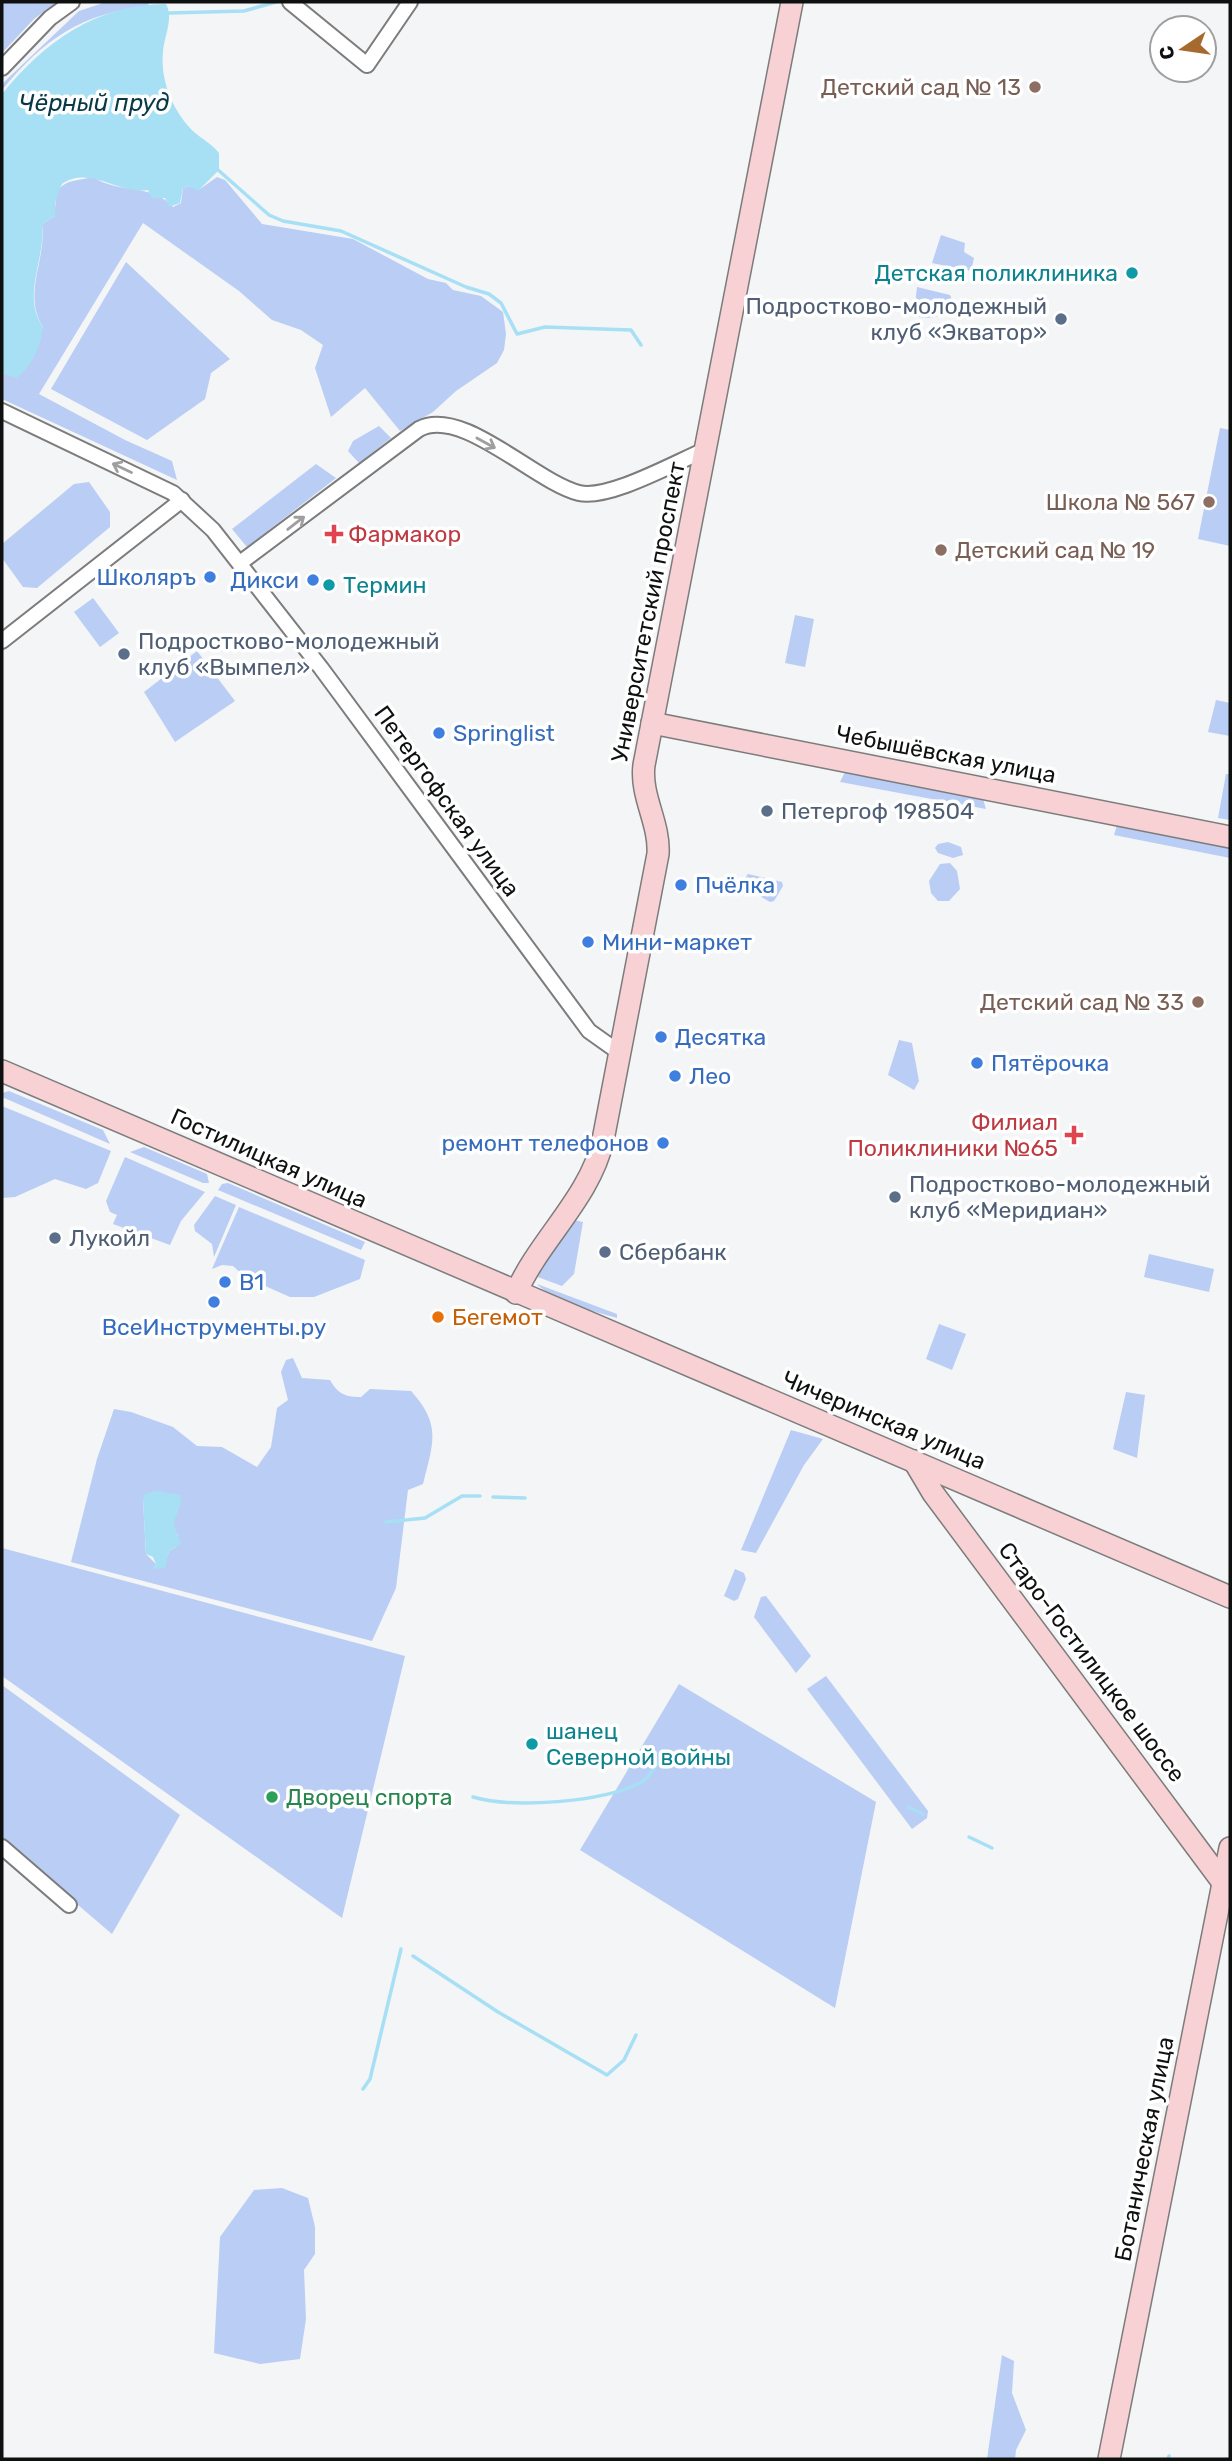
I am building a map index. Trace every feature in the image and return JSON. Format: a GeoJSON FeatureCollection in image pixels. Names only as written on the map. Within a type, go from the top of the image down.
{"type":"FeatureCollection","features":[{"type":"Feature","properties":{"kind":"street"},"geometry":{"type":"LineString","coordinates":[[2,68],[50,18],[72,2]]}},
{"type":"Feature","properties":{"kind":"street"},"geometry":{"type":"LineString","coordinates":[[290,2],[367,65],[410,2]]}},
{"type":"Feature","properties":{"kind":"street","name":"Университетский проспект"},"geometry":{"type":"LineString","coordinates":[[516,1293],[526,1270],[596,1165],[620,1053],[658,853],[657,829],[643,777],[792,2]]}},
{"type":"Feature","properties":{"kind":"street","name":"Петергофская улица"},"geometry":{"type":"LineString","coordinates":[[2,411],[182,500],[240,563],[589,1031],[620,1053]]}},
{"type":"Feature","properties":{"kind":"street"},"geometry":{"type":"LineString","coordinates":[[240,563],[419,429],[432,424],[456,426],[579,493],[606,491],[705,450]]}},
{"type":"Feature","properties":{"kind":"street"},"geometry":{"type":"LineString","coordinates":[[2,641],[182,500]]}},
{"type":"Feature","properties":{"kind":"street","name":"Чебышёвская улица"},"geometry":{"type":"LineString","coordinates":[[652,723],[1230,837]]}},
{"type":"Feature","properties":{"kind":"street","name":"Гостилицкая улица"},"geometry":{"type":"LineString","coordinates":[[2,1071],[516,1293]]}},
{"type":"Feature","properties":{"kind":"street","name":"Чичеринская улица"},"geometry":{"type":"LineString","coordinates":[[516,1293],[636,1341],[1230,1597]]}},
{"type":"Feature","properties":{"kind":"street","name":"Старо-Гостилицкое шоссе"},"geometry":{"type":"LineString","coordinates":[[914,1461],[933,1493],[1227,1888]]}},
{"type":"Feature","properties":{"kind":"street"},"geometry":{"type":"LineString","coordinates":[[2,1847],[69,1906]]}},
{"type":"Feature","properties":{"kind":"street","name":"Ботаническая улица"},"geometry":{"type":"LineString","coordinates":[[1109,2459],[1227,1888],[1230,1849]]}},
{"type":"Feature","properties":{"kind":"street","name":"Ботаническая улица"},"geometry":{"type":"LineString","coordinates":[[1123,2459],[1230,1917]]}},
{"type":"Feature","properties":{"kind":"shaded area"},"geometry":{"type":"Polygon","coordinates":[[[2,2],[57,2],[34,19],[2,53],[2,2]]]}},
{"type":"Feature","properties":{"kind":"shaded area"},"geometry":{"type":"Polygon","coordinates":[[[106,2],[149,3],[148,6],[103,15],[66,32],[33,56],[2,90],[2,84],[79,11],[106,2]]]}},
{"type":"Feature","properties":{"kind":"shaded area"},"geometry":{"type":"Polygon","coordinates":[[[93,177],[113,185],[145,191],[165,200],[173,207],[181,203],[183,188],[189,186],[200,189],[217,177],[225,180],[262,224],[353,239],[428,279],[446,283],[453,290],[481,296],[503,312],[506,334],[504,350],[497,363],[456,391],[433,412],[400,431],[365,388],[331,417],[315,368],[323,345],[301,330],[272,320],[239,291],[143,223],[39,394],[125,440],[172,461],[177,480],[2,399],[2,373],[16,377],[43,327],[35,302],[43,237],[42,224],[55,216],[57,195],[64,185],[93,177]]]}},
{"type":"Feature","properties":{"kind":"shaded area"},"geometry":{"type":"Polygon","coordinates":[[[941,235],[965,243],[964,252],[974,258],[971,271],[932,263],[941,235]]]}},
{"type":"Feature","properties":{"kind":"shaded area"},"geometry":{"type":"Polygon","coordinates":[[[126,262],[230,359],[211,373],[205,399],[147,440],[51,389],[126,262]]]}},
{"type":"Feature","properties":{"kind":"shaded area"},"geometry":{"type":"Polygon","coordinates":[[[917,287],[950,295],[956,309],[934,317],[919,317],[914,314],[917,287]]]}},
{"type":"Feature","properties":{"kind":"shaded area"},"geometry":{"type":"Polygon","coordinates":[[[379,426],[391,438],[359,463],[348,451],[353,441],[379,426]]]}},
{"type":"Feature","properties":{"kind":"shaded area"},"geometry":{"type":"Polygon","coordinates":[[[1220,428],[1230,430],[1230,546],[1198,539],[1220,428]]]}},
{"type":"Feature","properties":{"kind":"shaded area"},"geometry":{"type":"Polygon","coordinates":[[[316,464],[336,478],[247,547],[232,529],[316,464]]]}},
{"type":"Feature","properties":{"kind":"shaded area"},"geometry":{"type":"Polygon","coordinates":[[[89,482],[110,512],[110,527],[37,588],[23,587],[2,558],[2,544],[74,484],[89,482]]]}},
{"type":"Feature","properties":{"kind":"shaded area"},"geometry":{"type":"Polygon","coordinates":[[[93,598],[119,633],[100,647],[74,612],[93,598]]]}},
{"type":"Feature","properties":{"kind":"shaded area"},"geometry":{"type":"Polygon","coordinates":[[[795,615],[814,619],[805,667],[785,663],[795,615]]]}},
{"type":"Feature","properties":{"kind":"shaded area"},"geometry":{"type":"Polygon","coordinates":[[[197,651],[235,701],[175,742],[144,692],[197,651]]]}},
{"type":"Feature","properties":{"kind":"shaded area"},"geometry":{"type":"Polygon","coordinates":[[[1216,700],[1230,703],[1230,736],[1208,732],[1216,700]]]}},
{"type":"Feature","properties":{"kind":"shaded area"},"geometry":{"type":"Polygon","coordinates":[[[845,772],[983,799],[986,809],[840,782],[845,772]]]}},
{"type":"Feature","properties":{"kind":"shaded area"},"geometry":{"type":"Polygon","coordinates":[[[1226,774],[1230,774],[1230,820],[1218,818],[1226,774]]]}},
{"type":"Feature","properties":{"kind":"shaded area"},"geometry":{"type":"Polygon","coordinates":[[[1117,825],[1230,847],[1230,858],[1114,835],[1117,825]]]}},
{"type":"Feature","properties":{"kind":"shaded area"},"geometry":{"type":"Polygon","coordinates":[[[948,842],[961,847],[963,855],[953,858],[938,853],[935,848],[938,844],[948,842]]]}},
{"type":"Feature","properties":{"kind":"shaded area"},"geometry":{"type":"Polygon","coordinates":[[[950,863],[957,871],[960,889],[949,901],[938,901],[931,893],[929,881],[940,864],[950,863]]]}},
{"type":"Feature","properties":{"kind":"shaded area"},"geometry":{"type":"Polygon","coordinates":[[[748,874],[782,882],[783,886],[774,901],[770,902],[751,891],[743,881],[748,874]]]}},
{"type":"Feature","properties":{"kind":"shaded area"},"geometry":{"type":"Polygon","coordinates":[[[899,1040],[912,1043],[919,1081],[914,1090],[888,1075],[899,1040]]]}},
{"type":"Feature","properties":{"kind":"shaded area"},"geometry":{"type":"Polygon","coordinates":[[[9,1091],[103,1130],[110,1144],[2,1097],[2,1093],[9,1091]]]}},
{"type":"Feature","properties":{"kind":"shaded area"},"geometry":{"type":"Polygon","coordinates":[[[2,1106],[111,1151],[98,1183],[86,1189],[55,1179],[15,1197],[2,1198],[2,1106]]]}},
{"type":"Feature","properties":{"kind":"shaded area"},"geometry":{"type":"Polygon","coordinates":[[[144,1147],[207,1174],[209,1183],[203,1183],[130,1152],[144,1147]]]}},
{"type":"Feature","properties":{"kind":"shaded area"},"geometry":{"type":"Polygon","coordinates":[[[125,1157],[205,1192],[181,1221],[170,1245],[113,1224],[117,1215],[110,1212],[106,1201],[125,1157]]]}},
{"type":"Feature","properties":{"kind":"shaded area"},"geometry":{"type":"Polygon","coordinates":[[[228,1183],[365,1242],[361,1250],[218,1190],[222,1184],[228,1183]]]}},
{"type":"Feature","properties":{"kind":"shaded area"},"geometry":{"type":"Polygon","coordinates":[[[215,1196],[236,1205],[214,1257],[212,1244],[195,1231],[194,1225],[215,1196]]]}},
{"type":"Feature","properties":{"kind":"shaded area"},"geometry":{"type":"Polygon","coordinates":[[[239,1207],[365,1260],[360,1279],[314,1297],[290,1297],[245,1277],[233,1266],[222,1265],[212,1269],[239,1207]]]}},
{"type":"Feature","properties":{"kind":"shaded area"},"geometry":{"type":"Polygon","coordinates":[[[570,1219],[583,1222],[574,1274],[562,1286],[535,1276],[570,1219]]]}},
{"type":"Feature","properties":{"kind":"shaded area"},"geometry":{"type":"Polygon","coordinates":[[[1149,1254],[1214,1269],[1209,1292],[1144,1277],[1149,1254]]]}},
{"type":"Feature","properties":{"kind":"shaded area"},"geometry":{"type":"Polygon","coordinates":[[[537,1284],[617,1314],[617,1318],[563,1300],[537,1284]]]}},
{"type":"Feature","properties":{"kind":"shaded area"},"geometry":{"type":"Polygon","coordinates":[[[939,1324],[966,1334],[952,1370],[926,1359],[939,1324]]]}},
{"type":"Feature","properties":{"kind":"shaded area"},"geometry":{"type":"Polygon","coordinates":[[[293,1358],[302,1378],[330,1380],[339,1392],[346,1395],[361,1397],[370,1389],[411,1391],[421,1403],[431,1425],[432,1446],[423,1484],[408,1490],[396,1588],[372,1641],[71,1562],[97,1459],[114,1409],[173,1427],[197,1446],[222,1447],[257,1467],[271,1447],[277,1408],[288,1400],[281,1372],[286,1360],[293,1358]],[[143,1500],[146,1554],[156,1564],[154,1568],[166,1561],[169,1551],[176,1547],[178,1535],[172,1528],[172,1518],[178,1511],[143,1500]]]}},
{"type":"Feature","properties":{"kind":"shaded area"},"geometry":{"type":"Polygon","coordinates":[[[1126,1392],[1145,1395],[1137,1458],[1113,1449],[1126,1392]]]}},
{"type":"Feature","properties":{"kind":"shaded area"},"geometry":{"type":"Polygon","coordinates":[[[791,1430],[823,1439],[804,1465],[756,1553],[741,1550],[791,1430]]]}},
{"type":"Feature","properties":{"kind":"shaded area","name":"Дворец спорта"},"geometry":{"type":"Polygon","coordinates":[[[2,1548],[405,1656],[342,1918],[2,1676],[2,1548]]]}},
{"type":"Feature","properties":{"kind":"shaded area"},"geometry":{"type":"Polygon","coordinates":[[[735,1569],[744,1573],[746,1579],[738,1599],[734,1601],[724,1596],[735,1569]]]}},
{"type":"Feature","properties":{"kind":"shaded area"},"geometry":{"type":"Polygon","coordinates":[[[766,1596],[811,1656],[796,1673],[754,1617],[761,1597],[766,1596]]]}},
{"type":"Feature","properties":{"kind":"shaded area"},"geometry":{"type":"Polygon","coordinates":[[[826,1676],[928,1811],[927,1818],[912,1829],[807,1689],[826,1676]]]}},
{"type":"Feature","properties":{"kind":"shaded area"},"geometry":{"type":"Polygon","coordinates":[[[679,1684],[876,1802],[835,2008],[580,1850],[679,1684]]]}},
{"type":"Feature","properties":{"kind":"shaded area"},"geometry":{"type":"Polygon","coordinates":[[[2,1685],[180,1815],[112,1934],[2,1840],[2,1685]]]}},
{"type":"Feature","properties":{"kind":"shaded area"},"geometry":{"type":"Polygon","coordinates":[[[282,2188],[308,2198],[315,2227],[315,2254],[304,2270],[306,2319],[300,2359],[260,2364],[214,2353],[220,2237],[254,2190],[282,2188]]]}},
{"type":"Feature","properties":{"kind":"shaded area"},"geometry":{"type":"Polygon","coordinates":[[[1002,2355],[1014,2361],[1012,2393],[1026,2430],[1016,2450],[1015,2459],[987,2459],[1002,2355]]]}},
{"type":"Feature","properties":{"kind":"water","name":"Чёрный пруд"},"geometry":{"type":"Polygon","coordinates":[[[166,4],[169,21],[163,63],[166,84],[180,115],[194,132],[219,153],[219,170],[198,191],[189,186],[183,188],[180,203],[169,207],[165,198],[151,198],[148,190],[83,178],[62,184],[55,203],[55,216],[42,224],[41,250],[34,290],[34,303],[43,327],[40,341],[35,355],[22,374],[16,378],[2,373],[2,94],[36,58],[74,30],[117,11],[166,4]]]}},
{"type":"Feature","properties":{"kind":"water"},"geometry":{"type":"Polygon","coordinates":[[[157,1491],[180,1495],[181,1503],[174,1524],[181,1544],[169,1551],[165,1568],[153,1569],[156,1564],[153,1557],[146,1554],[143,1500],[145,1494],[157,1491]]]}},
{"type":"Feature","properties":{"kind":"waterway"},"geometry":{"type":"LineString","coordinates":[[169,13],[244,11],[276,2]]}},
{"type":"Feature","properties":{"kind":"waterway"},"geometry":{"type":"LineString","coordinates":[[217,169],[269,215],[283,221],[341,231],[466,287],[489,294],[501,303],[517,334],[545,327],[631,330],[641,345]]}},
{"type":"Feature","properties":{"kind":"waterway"},"geometry":{"type":"LineString","coordinates":[[386,1522],[425,1518],[462,1496],[480,1496]]}},
{"type":"Feature","properties":{"kind":"waterway"},"geometry":{"type":"LineString","coordinates":[[493,1497],[525,1498]]}},
{"type":"Feature","properties":{"kind":"waterway"},"geometry":{"type":"LineString","coordinates":[[473,1797],[490,1801],[534,1803],[604,1795],[643,1781],[657,1763]]}},
{"type":"Feature","properties":{"kind":"waterway"},"geometry":{"type":"LineString","coordinates":[[908,1807],[923,1814]]}},
{"type":"Feature","properties":{"kind":"waterway"},"geometry":{"type":"LineString","coordinates":[[969,1837],[992,1848]]}},
{"type":"Feature","properties":{"kind":"waterway"},"geometry":{"type":"LineString","coordinates":[[363,2089],[370,2079],[401,1949]]}},
{"type":"Feature","properties":{"kind":"waterway"},"geometry":{"type":"LineString","coordinates":[[413,1956],[498,2012],[607,2075],[624,2060],[636,2035]]}},
{"type":"Feature","properties":{"kind":"place","name":"Детский сад № 13"},"geometry":{"type":"Point","coordinates":[1035,87]}},
{"type":"Feature","properties":{"kind":"place","name":"Детская поликлиника"},"geometry":{"type":"Point","coordinates":[1132,273]}},
{"type":"Feature","properties":{"kind":"place","name":"Подростково-молодежный клуб «Экватор»"},"geometry":{"type":"Point","coordinates":[1061,319]}},
{"type":"Feature","properties":{"kind":"place","name":"Школа № 567"},"geometry":{"type":"Point","coordinates":[1209,502]}},
{"type":"Feature","properties":{"kind":"place","name":"Фармакор"},"geometry":{"type":"Point","coordinates":[334,534]}},
{"type":"Feature","properties":{"kind":"place","name":"Детский сад № 19"},"geometry":{"type":"Point","coordinates":[941,550]}},
{"type":"Feature","properties":{"kind":"place","name":"Школяръ"},"geometry":{"type":"Point","coordinates":[210,577]}},
{"type":"Feature","properties":{"kind":"place","name":"Дикси"},"geometry":{"type":"Point","coordinates":[313,580]}},
{"type":"Feature","properties":{"kind":"place","name":"Термин"},"geometry":{"type":"Point","coordinates":[329,585]}},
{"type":"Feature","properties":{"kind":"place","name":"Подростково-молодежный клуб «Вымпел»"},"geometry":{"type":"Point","coordinates":[124,654]}},
{"type":"Feature","properties":{"kind":"place","name":"Springlist"},"geometry":{"type":"Point","coordinates":[439,733]}},
{"type":"Feature","properties":{"kind":"place","name":"Петергоф 198504"},"geometry":{"type":"Point","coordinates":[767,811]}},
{"type":"Feature","properties":{"kind":"place","name":"Пчёлка"},"geometry":{"type":"Point","coordinates":[681,885]}},
{"type":"Feature","properties":{"kind":"place","name":"Мини-маркет"},"geometry":{"type":"Point","coordinates":[588,942]}},
{"type":"Feature","properties":{"kind":"place","name":"Детский сад № 33"},"geometry":{"type":"Point","coordinates":[1198,1002]}},
{"type":"Feature","properties":{"kind":"place","name":"Десятка"},"geometry":{"type":"Point","coordinates":[661,1037]}},
{"type":"Feature","properties":{"kind":"place","name":"Пятёрочка"},"geometry":{"type":"Point","coordinates":[977,1063]}},
{"type":"Feature","properties":{"kind":"place","name":"Лео"},"geometry":{"type":"Point","coordinates":[675,1076]}},
{"type":"Feature","properties":{"kind":"place","name":"Филиал Поликлиники №65"},"geometry":{"type":"Point","coordinates":[1074,1135]}},
{"type":"Feature","properties":{"kind":"place","name":"ремонт телефонов"},"geometry":{"type":"Point","coordinates":[663,1143]}},
{"type":"Feature","properties":{"kind":"place","name":"Подростково-молодежный клуб «Меридиан»"},"geometry":{"type":"Point","coordinates":[895,1197]}},
{"type":"Feature","properties":{"kind":"place","name":"Лукойл"},"geometry":{"type":"Point","coordinates":[55,1238]}},
{"type":"Feature","properties":{"kind":"place","name":"Сбербанк"},"geometry":{"type":"Point","coordinates":[605,1252]}},
{"type":"Feature","properties":{"kind":"place","name":"В1"},"geometry":{"type":"Point","coordinates":[225,1282]}},
{"type":"Feature","properties":{"kind":"place","name":"ВсеИнструменты.ру"},"geometry":{"type":"Point","coordinates":[214,1302]}},
{"type":"Feature","properties":{"kind":"place","name":"Бегемот"},"geometry":{"type":"Point","coordinates":[438,1317]}},
{"type":"Feature","properties":{"kind":"place","name":"шанец Северной войны"},"geometry":{"type":"Point","coordinates":[532,1744]}},
{"type":"Feature","properties":{"kind":"place","name":"Дворец спорта"},"geometry":{"type":"Point","coordinates":[272,1797]}}]}
